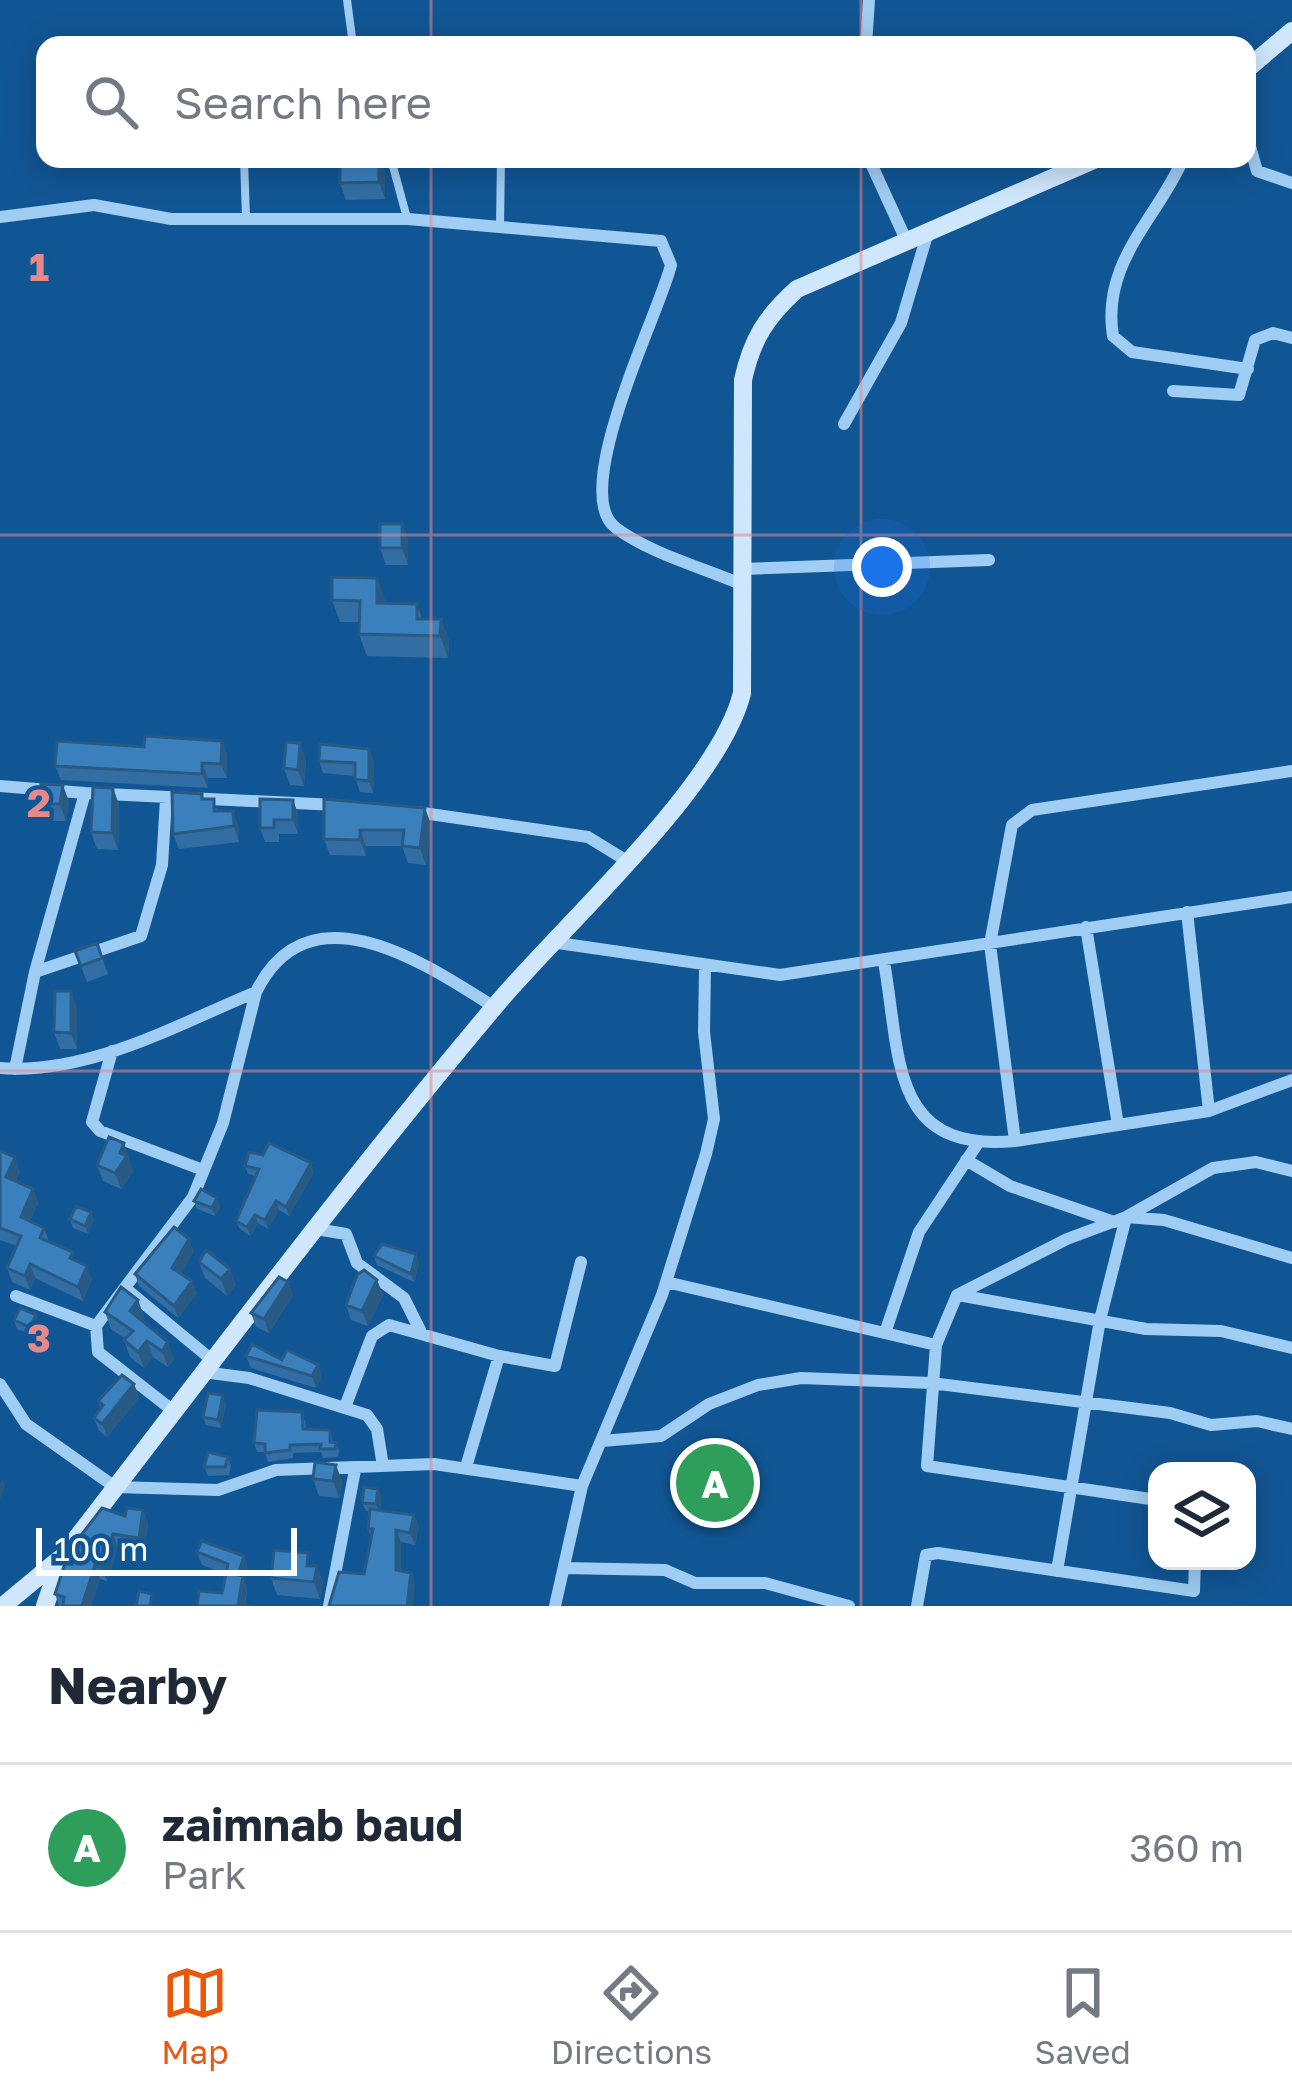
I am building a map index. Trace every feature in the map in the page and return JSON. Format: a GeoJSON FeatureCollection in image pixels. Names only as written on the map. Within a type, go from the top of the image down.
{"type":"FeatureCollection","features":[{"type":"Feature","properties":{"kind":"street"},"geometry":{"type":"LineString","coordinates":[[867,36],[869,0]]}},
{"type":"Feature","properties":{"kind":"street"},"geometry":{"type":"LineString","coordinates":[[1256,62],[1292,32]]}},
{"type":"Feature","properties":{"kind":"street"},"geometry":{"type":"LineString","coordinates":[[873,168],[907,242]]}},
{"type":"Feature","properties":{"kind":"street"},"geometry":{"type":"LineString","coordinates":[[3,1606],[62,1557],[494,1007],[626,861],[734,727],[742,693],[743,380],[751,343],[768,315],[796,289],[1075,168]]}},
{"type":"Feature","properties":{"kind":"street"},"geometry":{"type":"LineString","coordinates":[[1179,168],[1167,196],[1142,221],[1124,256],[1113,336],[1132,352],[1248,369]]}},
{"type":"Feature","properties":{"kind":"street"},"geometry":{"type":"LineString","coordinates":[[1256,168],[1292,183]]}},
{"type":"Feature","properties":{"kind":"street"},"geometry":{"type":"LineString","coordinates":[[0,217],[94,205],[171,219],[408,219],[648,236],[668,251],[663,297],[615,422],[602,504],[616,529],[743,577],[988,560]]}},
{"type":"Feature","properties":{"kind":"street"},"geometry":{"type":"LineString","coordinates":[[844,424],[901,323],[928,232]]}},
{"type":"Feature","properties":{"kind":"street"},"geometry":{"type":"LineString","coordinates":[[1173,391],[1239,395],[1255,340],[1273,333],[1292,338]]}},
{"type":"Feature","properties":{"kind":"street"},"geometry":{"type":"LineString","coordinates":[[1015,1141],[990,944],[1009,833],[1018,817],[1102,796],[1292,771]]}},
{"type":"Feature","properties":{"kind":"street"},"geometry":{"type":"LineString","coordinates":[[0,785],[166,799],[364,806]]}},
{"type":"Feature","properties":{"kind":"street"},"geometry":{"type":"LineString","coordinates":[[85,793],[7,1068],[112,1051],[256,992]]}},
{"type":"Feature","properties":{"kind":"street"},"geometry":{"type":"LineString","coordinates":[[35,972],[141,936],[162,865],[166,799]]}},
{"type":"Feature","properties":{"kind":"street"},"geometry":{"type":"LineString","coordinates":[[407,811],[587,837],[626,861]]}},
{"type":"Feature","properties":{"kind":"street"},"geometry":{"type":"LineString","coordinates":[[550,942],[780,975],[1292,897]]}},
{"type":"Feature","properties":{"kind":"street"},"geometry":{"type":"LineString","coordinates":[[1187,912],[1209,1111]]}},
{"type":"Feature","properties":{"kind":"street"},"geometry":{"type":"LineString","coordinates":[[1086,927],[1118,1126]]}},
{"type":"Feature","properties":{"kind":"street"},"geometry":{"type":"LineString","coordinates":[[176,1413],[98,1352],[95,1326],[193,1197],[223,1123],[256,992],[266,972],[291,949],[316,939],[342,940],[408,953],[494,1007]]}},
{"type":"Feature","properties":{"kind":"street"},"geometry":{"type":"LineString","coordinates":[[884,962],[911,1100],[943,1135],[978,1143],[1118,1126],[1209,1111],[1292,1081]]}},
{"type":"Feature","properties":{"kind":"street"},"geometry":{"type":"LineString","coordinates":[[555,1606],[582,1486],[665,1282],[714,1118],[704,1032],[705,967]]}},
{"type":"Feature","properties":{"kind":"street"},"geometry":{"type":"LineString","coordinates":[[112,1051],[92,1122],[100,1131],[203,1170]]}},
{"type":"Feature","properties":{"kind":"street"},"geometry":{"type":"LineString","coordinates":[[885,1334],[919,1232],[978,1143]]}},
{"type":"Feature","properties":{"kind":"street"},"geometry":{"type":"LineString","coordinates":[[966,1160],[1010,1186],[1120,1220],[1164,1220],[1292,1258]]}},
{"type":"Feature","properties":{"kind":"street"},"geometry":{"type":"LineString","coordinates":[[1148,1500],[927,1466],[936,1345],[957,1295],[1234,1162],[1292,1171]]}},
{"type":"Feature","properties":{"kind":"street"},"geometry":{"type":"LineString","coordinates":[[1057,1570],[1120,1220]]}},
{"type":"Feature","properties":{"kind":"street"},"geometry":{"type":"LineString","coordinates":[[316,1229],[346,1234],[357,1263],[404,1298],[420,1330]]}},
{"type":"Feature","properties":{"kind":"street"},"geometry":{"type":"LineString","coordinates":[[345,1407],[372,1336],[389,1325],[499,1356],[550,1366],[559,1362],[581,1262]]}},
{"type":"Feature","properties":{"kind":"street"},"geometry":{"type":"LineString","coordinates":[[665,1282],[936,1345]]}},
{"type":"Feature","properties":{"kind":"street"},"geometry":{"type":"LineString","coordinates":[[125,1288],[208,1366],[287,1394],[368,1415],[377,1429],[382,1466]]}},
{"type":"Feature","properties":{"kind":"street"},"geometry":{"type":"LineString","coordinates":[[957,1295],[1146,1329],[1221,1330],[1292,1348]]}},
{"type":"Feature","properties":{"kind":"street"},"geometry":{"type":"LineString","coordinates":[[16,1296],[95,1326]]}},
{"type":"Feature","properties":{"kind":"street"},"geometry":{"type":"LineString","coordinates":[[466,1467],[499,1356]]}},
{"type":"Feature","properties":{"kind":"street"},"geometry":{"type":"LineString","coordinates":[[602,1441],[661,1436],[709,1404],[780,1379],[931,1383],[1187,1416],[1211,1425],[1257,1421],[1292,1429]]}},
{"type":"Feature","properties":{"kind":"street"},"geometry":{"type":"LineString","coordinates":[[0,1384],[26,1424],[116,1487],[218,1490],[276,1470],[382,1466],[466,1467],[582,1486]]}},
{"type":"Feature","properties":{"kind":"street"},"geometry":{"type":"LineString","coordinates":[[329,1606],[355,1470]]}},
{"type":"Feature","properties":{"kind":"street"},"geometry":{"type":"LineString","coordinates":[[917,1606],[926,1555],[1194,1592],[1195,1570]]}},
{"type":"Feature","properties":{"kind":"street"},"geometry":{"type":"LineString","coordinates":[[45,1606],[62,1557]]}},
{"type":"Feature","properties":{"kind":"street"},"geometry":{"type":"LineString","coordinates":[[564,1568],[673,1571],[695,1583],[765,1583],[849,1606]]}},
{"type":"Feature","properties":{"kind":"lane"},"geometry":{"type":"LineString","coordinates":[[346,0],[352,36]]}},
{"type":"Feature","properties":{"kind":"lane"},"geometry":{"type":"LineString","coordinates":[[244,168],[246,218]]}},
{"type":"Feature","properties":{"kind":"lane"},"geometry":{"type":"LineString","coordinates":[[394,168],[408,219]]}},
{"type":"Feature","properties":{"kind":"lane"},"geometry":{"type":"LineString","coordinates":[[500,226],[501,168]]}},
{"type":"Feature","properties":{"kind":"building"},"geometry":{"type":"Polygon","coordinates":[[[340,168],[379,168],[379,182],[340,183],[340,168]]]}},
{"type":"Feature","properties":{"kind":"building"},"geometry":{"type":"Polygon","coordinates":[[[380,524],[402,524],[402,548],[380,548],[380,524]]]}},
{"type":"Feature","properties":{"kind":"building"},"geometry":{"type":"Polygon","coordinates":[[[332,577],[377,578],[377,603],[417,604],[417,619],[441,619],[440,636],[359,634],[360,601],[332,600],[332,577]]]}},
{"type":"Feature","properties":{"kind":"building"},"geometry":{"type":"Polygon","coordinates":[[[145,736],[222,741],[221,764],[202,763],[202,774],[55,766],[57,741],[144,747],[145,736]]]}},
{"type":"Feature","properties":{"kind":"building"},"geometry":{"type":"Polygon","coordinates":[[[286,742],[300,743],[298,770],[284,768],[286,742]]]}},
{"type":"Feature","properties":{"kind":"building"},"geometry":{"type":"Polygon","coordinates":[[[320,744],[369,749],[369,781],[355,779],[355,763],[319,761],[320,744]]]}},
{"type":"Feature","properties":{"kind":"building"},"geometry":{"type":"Polygon","coordinates":[[[41,784],[63,785],[60,804],[41,804],[41,784]]]}},
{"type":"Feature","properties":{"kind":"building"},"geometry":{"type":"Polygon","coordinates":[[[93,787],[113,788],[112,833],[91,832],[93,787]]]}},
{"type":"Feature","properties":{"kind":"building"},"geometry":{"type":"Polygon","coordinates":[[[172,792],[214,799],[214,811],[233,811],[234,826],[173,834],[172,792]]]}},
{"type":"Feature","properties":{"kind":"building"},"geometry":{"type":"Polygon","coordinates":[[[260,799],[293,800],[293,820],[274,820],[274,828],[260,828],[260,799]]]}},
{"type":"Feature","properties":{"kind":"building"},"geometry":{"type":"Polygon","coordinates":[[[324,799],[425,808],[420,848],[402,846],[404,830],[360,830],[360,840],[324,839],[324,799]]]}},
{"type":"Feature","properties":{"kind":"building"},"geometry":{"type":"Polygon","coordinates":[[[97,943],[102,958],[81,966],[75,951],[97,943]]]}},
{"type":"Feature","properties":{"kind":"building"},"geometry":{"type":"Polygon","coordinates":[[[55,991],[71,991],[71,1033],[54,1032],[55,991]]]}},
{"type":"Feature","properties":{"kind":"building"},"geometry":{"type":"Polygon","coordinates":[[[109,1137],[124,1143],[120,1153],[127,1156],[115,1173],[97,1165],[109,1137]]]}},
{"type":"Feature","properties":{"kind":"building"},"geometry":{"type":"Polygon","coordinates":[[[269,1143],[311,1163],[286,1207],[276,1201],[265,1220],[255,1215],[247,1227],[236,1221],[259,1169],[245,1166],[249,1152],[263,1155],[269,1143]]]}},
{"type":"Feature","properties":{"kind":"building"},"geometry":{"type":"Polygon","coordinates":[[[0,1151],[15,1157],[6,1177],[33,1189],[21,1217],[44,1228],[40,1238],[73,1252],[70,1258],[87,1266],[78,1287],[30,1264],[25,1276],[7,1268],[21,1236],[0,1228],[0,1151]]]}},
{"type":"Feature","properties":{"kind":"building"},"geometry":{"type":"Polygon","coordinates":[[[201,1189],[217,1198],[212,1208],[194,1201],[201,1189]]]}},
{"type":"Feature","properties":{"kind":"building"},"geometry":{"type":"Polygon","coordinates":[[[76,1206],[91,1212],[85,1226],[70,1219],[76,1206]]]}},
{"type":"Feature","properties":{"kind":"building"},"geometry":{"type":"Polygon","coordinates":[[[174,1227],[189,1239],[172,1268],[192,1281],[174,1306],[135,1274],[174,1227]]]}},
{"type":"Feature","properties":{"kind":"building"},"geometry":{"type":"Polygon","coordinates":[[[382,1244],[416,1254],[411,1274],[374,1256],[382,1244]]]}},
{"type":"Feature","properties":{"kind":"building"},"geometry":{"type":"Polygon","coordinates":[[[206,1250],[230,1269],[221,1279],[199,1262],[206,1250]]]}},
{"type":"Feature","properties":{"kind":"building"},"geometry":{"type":"Polygon","coordinates":[[[364,1270],[377,1280],[362,1311],[346,1305],[357,1275],[364,1270]]]}},
{"type":"Feature","properties":{"kind":"building"},"geometry":{"type":"Polygon","coordinates":[[[279,1277],[288,1282],[264,1319],[251,1313],[279,1277]]]}},
{"type":"Feature","properties":{"kind":"building"},"geometry":{"type":"Polygon","coordinates":[[[121,1287],[138,1300],[130,1311],[168,1342],[162,1351],[147,1341],[138,1352],[124,1340],[133,1331],[105,1312],[121,1287]]]}},
{"type":"Feature","properties":{"kind":"building"},"geometry":{"type":"Polygon","coordinates":[[[20,1308],[36,1315],[30,1327],[14,1320],[20,1308]]]}},
{"type":"Feature","properties":{"kind":"building"},"geometry":{"type":"Polygon","coordinates":[[[252,1344],[282,1360],[287,1350],[318,1365],[312,1376],[246,1356],[252,1344]]]}},
{"type":"Feature","properties":{"kind":"building"},"geometry":{"type":"Polygon","coordinates":[[[122,1375],[134,1384],[102,1424],[94,1418],[103,1405],[98,1401],[122,1375]]]}},
{"type":"Feature","properties":{"kind":"building"},"geometry":{"type":"Polygon","coordinates":[[[208,1393],[223,1395],[218,1420],[203,1417],[208,1393]]]}},
{"type":"Feature","properties":{"kind":"building"},"geometry":{"type":"Polygon","coordinates":[[[257,1410],[302,1412],[303,1429],[330,1430],[335,1449],[320,1449],[321,1444],[290,1445],[290,1450],[265,1453],[265,1444],[254,1443],[257,1410]]]}},
{"type":"Feature","properties":{"kind":"building"},"geometry":{"type":"Polygon","coordinates":[[[208,1452],[228,1457],[225,1467],[204,1467],[208,1452]]]}},
{"type":"Feature","properties":{"kind":"building"},"geometry":{"type":"Polygon","coordinates":[[[315,1462],[336,1465],[333,1481],[313,1479],[315,1462]]]}},
{"type":"Feature","properties":{"kind":"building"},"geometry":{"type":"Polygon","coordinates":[[[364,1487],[378,1489],[376,1504],[362,1503],[364,1487]]]}},
{"type":"Feature","properties":{"kind":"building"},"geometry":{"type":"Polygon","coordinates":[[[102,1508],[125,1516],[127,1508],[143,1510],[139,1538],[113,1534],[102,1568],[95,1565],[82,1606],[63,1606],[64,1597],[55,1594],[69,1551],[102,1508]]]}},
{"type":"Feature","properties":{"kind":"building"},"geometry":{"type":"Polygon","coordinates":[[[370,1509],[414,1515],[410,1533],[396,1530],[396,1570],[411,1573],[407,1606],[329,1606],[339,1572],[364,1574],[373,1529],[368,1529],[370,1509]]]}},
{"type":"Feature","properties":{"kind":"building"},"geometry":{"type":"Polygon","coordinates":[[[202,1541],[244,1556],[238,1575],[243,1576],[238,1605],[250,1606],[197,1606],[199,1591],[222,1593],[228,1564],[197,1552],[202,1541]]]}},
{"type":"Feature","properties":{"kind":"building"},"geometry":{"type":"Polygon","coordinates":[[[274,1550],[308,1553],[307,1566],[317,1566],[314,1582],[271,1578],[274,1550]]]}},
{"type":"Feature","properties":{"kind":"building"},"geometry":{"type":"Polygon","coordinates":[[[139,1591],[152,1594],[150,1606],[136,1606],[139,1591]]]}},
{"type":"Feature","properties":{"kind":"place","name":"zaimnab baud"},"geometry":{"type":"Point","coordinates":[715,1483]}}]}
